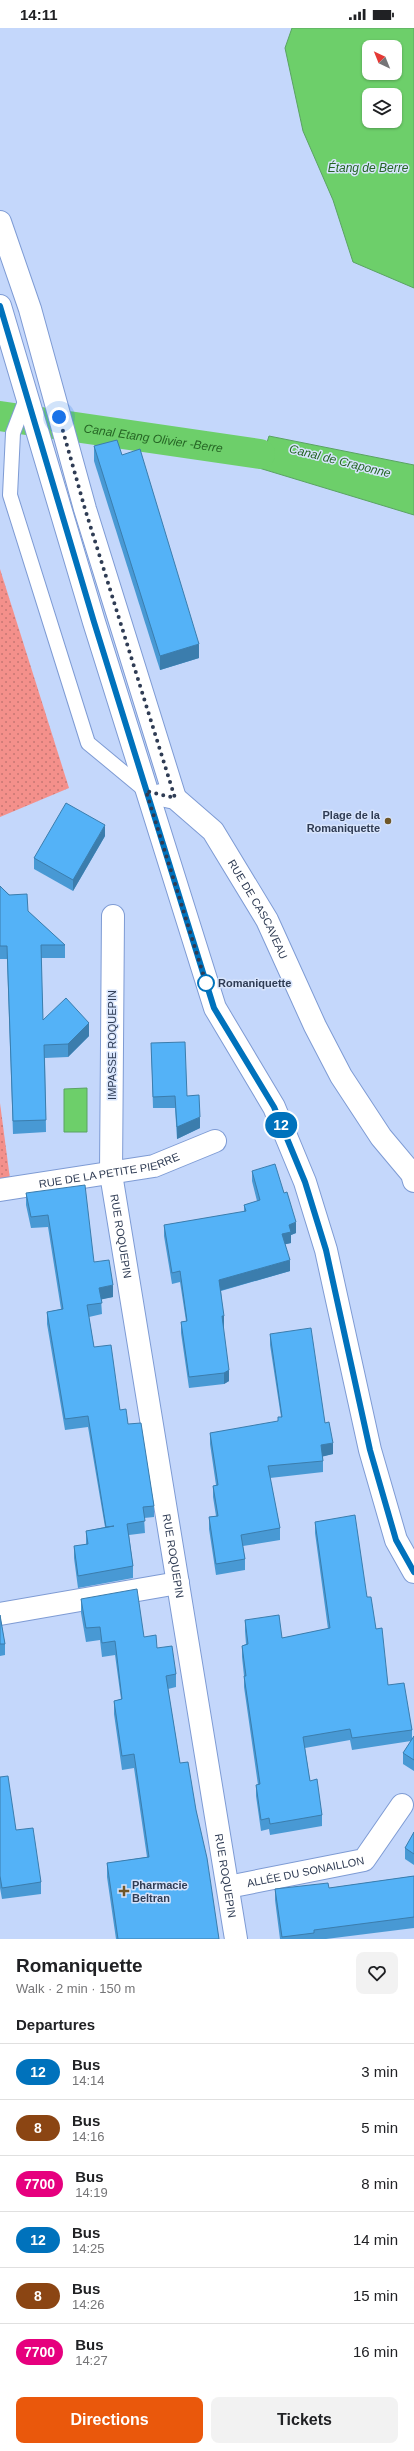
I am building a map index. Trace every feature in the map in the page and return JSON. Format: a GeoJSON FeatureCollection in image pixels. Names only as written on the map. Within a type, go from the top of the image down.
{"type":"FeatureCollection","features":[{"type":"Feature","properties":{"kind":"street"},"geometry":{"type":"LineString","coordinates":[[0,222],[30,309],[85,509],[175,798]]}},
{"type":"Feature","properties":{"kind":"street"},"geometry":{"type":"LineString","coordinates":[[0,306],[26,399],[214,1008],[274,1107],[305,1182],[326,1250],[370,1450],[396,1540],[414,1572]]}},
{"type":"Feature","properties":{"kind":"street","name":"RUE DE CASCAVEAU"},"geometry":{"type":"LineString","coordinates":[[146,791],[175,798],[213,831],[267,920],[315,1026],[341,1076],[381,1137],[412,1174],[414,1181]]}},
{"type":"Feature","properties":{"kind":"street","name":"IMPASSE ROQUEPIN"},"geometry":{"type":"LineString","coordinates":[[111,1174],[113,916]]}},
{"type":"Feature","properties":{"kind":"street","name":"RUE DE LA PETITE PIERRE"},"geometry":{"type":"LineString","coordinates":[[0,1190],[111,1174],[154,1166],[215,1141]]}},
{"type":"Feature","properties":{"kind":"street","name":"RUE ROQUEPIN"},"geometry":{"type":"LineString","coordinates":[[111,1174],[236,1939]]}},
{"type":"Feature","properties":{"kind":"street"},"geometry":{"type":"LineString","coordinates":[[0,1614],[178,1583]]}},
{"type":"Feature","properties":{"kind":"street","name":"ALLÉE DU SONAILLON"},"geometry":{"type":"LineString","coordinates":[[228,1887],[364,1860],[402,1805]]}},
{"type":"Feature","properties":{"kind":"lane"},"geometry":{"type":"LineString","coordinates":[[26,399],[13,434],[10,495],[88,743],[146,791]]}},
{"type":"Feature","properties":{"kind":"shaded area"},"geometry":{"type":"Polygon","coordinates":[[[0,569],[69,788],[0,817],[0,569]]]}},
{"type":"Feature","properties":{"kind":"shaded area"},"geometry":{"type":"Polygon","coordinates":[[[0,1103],[10,1179],[0,1180],[0,1103]]]}},
{"type":"Feature","properties":{"kind":"water","name":"Étang de Berre"},"geometry":{"type":"Polygon","coordinates":[[[292,28],[414,28],[414,288],[353,262],[333,200],[303,131],[285,48],[292,28]]]}},
{"type":"Feature","properties":{"kind":"water","name":"Canal de Craponne"},"geometry":{"type":"Polygon","coordinates":[[[269,436],[414,465],[414,515],[259,468],[269,436]]]}},
{"type":"Feature","properties":{"kind":"water"},"geometry":{"type":"Polygon","coordinates":[[[87,1088],[87,1132],[64,1132],[64,1089],[87,1088]]]}},
{"type":"Feature","properties":{"kind":"building"},"geometry":{"type":"Polygon","coordinates":[[[117,440],[122,455],[140,449],[199,644],[160,656],[94,446],[117,440]]]}},
{"type":"Feature","properties":{"kind":"building"},"geometry":{"type":"Polygon","coordinates":[[[66,803],[105,825],[73,880],[34,858],[66,803]]]}},
{"type":"Feature","properties":{"kind":"building"},"geometry":{"type":"Polygon","coordinates":[[[0,886],[9,895],[27,894],[28,911],[65,945],[41,945],[43,1020],[66,998],[89,1023],[68,1044],[44,1045],[46,1120],[13,1121],[7,946],[0,946],[0,886]]]}},
{"type":"Feature","properties":{"kind":"building"},"geometry":{"type":"Polygon","coordinates":[[[185,1042],[187,1096],[199,1095],[200,1117],[177,1127],[175,1096],[153,1097],[151,1043],[185,1042]]]}},
{"type":"Feature","properties":{"kind":"building"},"geometry":{"type":"Polygon","coordinates":[[[275,1164],[284,1193],[287,1192],[296,1222],[289,1225],[291,1232],[282,1234],[290,1260],[219,1280],[229,1370],[224,1373],[189,1377],[181,1322],[187,1321],[180,1271],[172,1273],[164,1225],[246,1211],[244,1205],[260,1200],[252,1171],[275,1164]]]}},
{"type":"Feature","properties":{"kind":"building"},"geometry":{"type":"Polygon","coordinates":[[[85,1185],[94,1262],[109,1260],[113,1285],[99,1288],[102,1303],[87,1305],[94,1347],[111,1345],[120,1410],[126,1409],[128,1424],[141,1423],[154,1506],[143,1507],[145,1521],[127,1524],[133,1566],[78,1576],[74,1546],[88,1544],[86,1531],[114,1526],[106,1527],[88,1416],[65,1419],[47,1312],[63,1309],[48,1215],[31,1217],[26,1193],[85,1185]]]}},
{"type":"Feature","properties":{"kind":"building"},"geometry":{"type":"Polygon","coordinates":[[[311,1328],[325,1423],[329,1422],[333,1443],[321,1445],[323,1461],[268,1466],[280,1528],[241,1535],[245,1559],[216,1564],[209,1517],[218,1516],[213,1486],[218,1485],[210,1433],[278,1421],[278,1417],[282,1417],[270,1334],[311,1328]]]}},
{"type":"Feature","properties":{"kind":"building"},"geometry":{"type":"Polygon","coordinates":[[[355,1515],[367,1597],[371,1597],[376,1629],[382,1628],[388,1685],[404,1683],[412,1730],[352,1738],[350,1729],[303,1737],[310,1781],[317,1779],[322,1815],[270,1824],[269,1818],[261,1820],[256,1785],[260,1784],[244,1676],[246,1676],[242,1646],[248,1644],[245,1620],[279,1615],[282,1638],[330,1628],[315,1522],[355,1515]]]}},
{"type":"Feature","properties":{"kind":"building"},"geometry":{"type":"Polygon","coordinates":[[[137,1589],[144,1637],[156,1635],[157,1648],[172,1646],[176,1674],[166,1676],[180,1763],[188,1762],[196,1810],[207,1858],[219,1939],[118,1939],[107,1863],[149,1857],[134,1754],[122,1756],[114,1701],[122,1699],[115,1641],[102,1643],[100,1627],[86,1628],[81,1599],[137,1589]]]}},
{"type":"Feature","properties":{"kind":"building"},"geometry":{"type":"Polygon","coordinates":[[[0,1615],[5,1644],[0,1644],[0,1615]]]}},
{"type":"Feature","properties":{"kind":"building"},"geometry":{"type":"Polygon","coordinates":[[[414,1736],[414,1760],[403,1753],[414,1736]]]}},
{"type":"Feature","properties":{"kind":"building"},"geometry":{"type":"Polygon","coordinates":[[[8,1776],[16,1830],[33,1828],[41,1882],[2,1888],[0,1876],[0,1777],[8,1776]]]}},
{"type":"Feature","properties":{"kind":"building"},"geometry":{"type":"Polygon","coordinates":[[[414,1832],[414,1854],[405,1848],[414,1832]]]}},
{"type":"Feature","properties":{"kind":"building"},"geometry":{"type":"Polygon","coordinates":[[[414,1876],[414,1917],[314,1930],[314,1933],[282,1937],[275,1889],[328,1883],[329,1888],[414,1876]]]}},
{"type":"Feature","properties":{"kind":"waterway","name":"Canal Etang Olivier -Berre"},"geometry":{"type":"LineString","coordinates":[[0,416],[260,454]]}},
{"type":"Feature","properties":{"kind":"bus line","name":"12"},"geometry":{"type":"LineString","coordinates":[[0,306],[26,399],[183,914],[214,1008],[274,1107],[305,1182],[326,1250],[370,1450],[396,1540],[414,1572]]}},
{"type":"Feature","properties":{"kind":"place","name":"Plage de la Romaniquette"},"geometry":{"type":"Point","coordinates":[388,821]}},
{"type":"Feature","properties":{"kind":"place","name":"Romaniquette"},"geometry":{"type":"Point","coordinates":[206,983]}},
{"type":"Feature","properties":{"kind":"place","name":"Pharmacie Beltran"},"geometry":{"type":"Point","coordinates":[124,1891]}},
{"type":"Feature","properties":{"kind":"route"},"geometry":{"type":"LineString","coordinates":[[59,417],[85,509],[175,798],[146,791],[206,983]]}}]}
